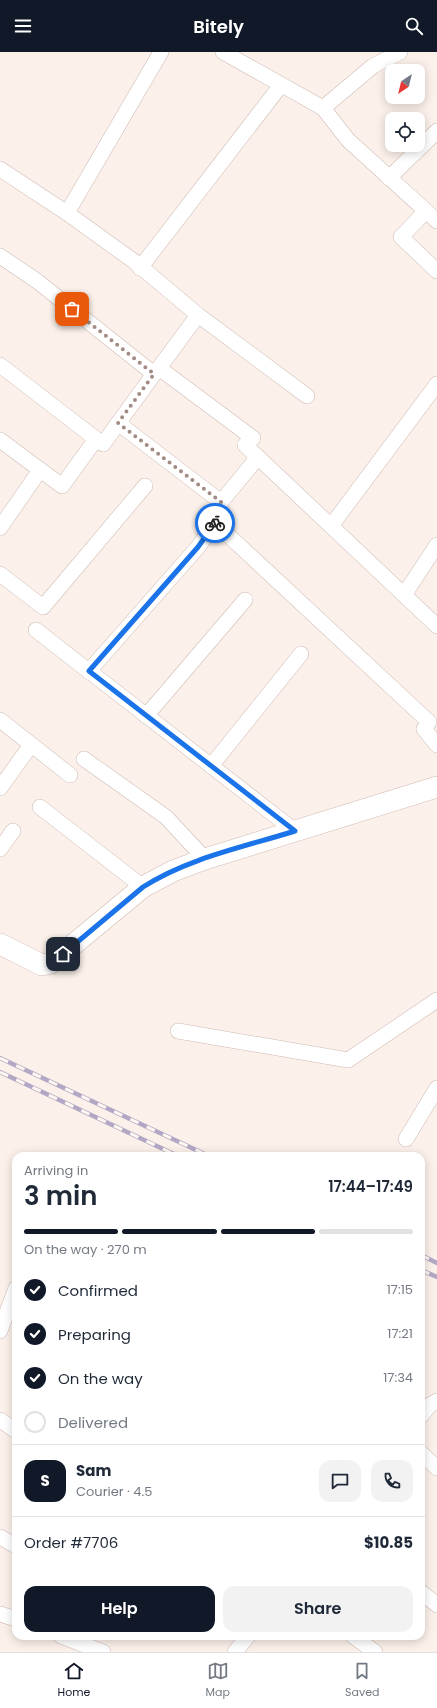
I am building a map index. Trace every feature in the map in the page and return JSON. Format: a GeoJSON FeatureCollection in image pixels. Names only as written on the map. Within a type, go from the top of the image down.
{"type":"FeatureCollection","features":[{"type":"Feature","properties":{"kind":"street"},"geometry":{"type":"LineString","coordinates":[[68,213],[161,52]]}},
{"type":"Feature","properties":{"kind":"street"},"geometry":{"type":"LineString","coordinates":[[223,52],[323,108],[348,140],[432,216],[401,237],[437,271]]}},
{"type":"Feature","properties":{"kind":"street"},"geometry":{"type":"LineString","coordinates":[[323,108],[373,66],[400,52]]}},
{"type":"Feature","properties":{"kind":"street"},"geometry":{"type":"LineString","coordinates":[[140,268],[281,85]]}},
{"type":"Feature","properties":{"kind":"street"},"geometry":{"type":"LineString","coordinates":[[389,178],[437,131]]}},
{"type":"Feature","properties":{"kind":"street"},"geometry":{"type":"LineString","coordinates":[[0,169],[68,213],[198,315],[307,396]]}},
{"type":"Feature","properties":{"kind":"street"},"geometry":{"type":"LineString","coordinates":[[0,256],[37,281],[156,371],[253,438],[245,445],[437,626]]}},
{"type":"Feature","properties":{"kind":"street"},"geometry":{"type":"LineString","coordinates":[[0,365],[103,444],[198,315]]}},
{"type":"Feature","properties":{"kind":"street"},"geometry":{"type":"LineString","coordinates":[[331,526],[437,384]]}},
{"type":"Feature","properties":{"kind":"street"},"geometry":{"type":"LineString","coordinates":[[118,423],[221,502]]}},
{"type":"Feature","properties":{"kind":"street"},"geometry":{"type":"LineString","coordinates":[[0,440],[62,486],[96,439]]}},
{"type":"Feature","properties":{"kind":"street"},"geometry":{"type":"LineString","coordinates":[[91,673],[89,671],[198,547],[215,523],[221,502],[258,457]]}},
{"type":"Feature","properties":{"kind":"street"},"geometry":{"type":"LineString","coordinates":[[0,528],[40,470]]}},
{"type":"Feature","properties":{"kind":"street"},"geometry":{"type":"LineString","coordinates":[[0,574],[43,607],[145,486]]}},
{"type":"Feature","properties":{"kind":"street"},"geometry":{"type":"LineString","coordinates":[[215,523],[429,722],[424,729],[437,746]]}},
{"type":"Feature","properties":{"kind":"street"},"geometry":{"type":"LineString","coordinates":[[404,595],[437,545]]}},
{"type":"Feature","properties":{"kind":"street"},"geometry":{"type":"LineString","coordinates":[[146,716],[245,600]]}},
{"type":"Feature","properties":{"kind":"street"},"geometry":{"type":"LineString","coordinates":[[36,630],[295,831]]}},
{"type":"Feature","properties":{"kind":"street"},"geometry":{"type":"LineString","coordinates":[[211,766],[301,654]]}},
{"type":"Feature","properties":{"kind":"street"},"geometry":{"type":"LineString","coordinates":[[0,720],[70,775]]}},
{"type":"Feature","properties":{"kind":"street"},"geometry":{"type":"LineString","coordinates":[[0,788],[31,745]]}},
{"type":"Feature","properties":{"kind":"street"},"geometry":{"type":"LineString","coordinates":[[84,759],[166,817],[205,859]]}},
{"type":"Feature","properties":{"kind":"street"},"geometry":{"type":"LineString","coordinates":[[0,944],[42,965],[51,964],[143,887],[173,871],[205,859],[437,787]]}},
{"type":"Feature","properties":{"kind":"street"},"geometry":{"type":"LineString","coordinates":[[40,807],[143,887]]}},
{"type":"Feature","properties":{"kind":"street"},"geometry":{"type":"LineString","coordinates":[[0,849],[13,831]]}},
{"type":"Feature","properties":{"kind":"street"},"geometry":{"type":"LineString","coordinates":[[178,1031],[348,1060],[437,1000]]}},
{"type":"Feature","properties":{"kind":"street"},"geometry":{"type":"LineString","coordinates":[[406,1139],[437,1088]]}},
{"type":"Feature","properties":{"kind":"street"},"geometry":{"type":"LineString","coordinates":[[0,1331],[12,1312]]}},
{"type":"Feature","properties":{"kind":"street"},"geometry":{"type":"LineString","coordinates":[[425,1411],[430,1405],[437,1401]]}},
{"type":"Feature","properties":{"kind":"street"},"geometry":{"type":"LineString","coordinates":[[0,1420],[12,1428]]}},
{"type":"Feature","properties":{"kind":"street"},"geometry":{"type":"LineString","coordinates":[[425,1458],[437,1468]]}},
{"type":"Feature","properties":{"kind":"street"},"geometry":{"type":"LineString","coordinates":[[0,1536],[12,1544]]}},
{"type":"Feature","properties":{"kind":"street"},"geometry":{"type":"LineString","coordinates":[[425,1595],[437,1605]]}},
{"type":"Feature","properties":{"kind":"street"},"geometry":{"type":"LineString","coordinates":[[0,1614],[12,1618]]}},
{"type":"Feature","properties":{"kind":"street"},"geometry":{"type":"LineString","coordinates":[[73,1640],[103,1652]]}},
{"type":"Feature","properties":{"kind":"street"},"geometry":{"type":"LineString","coordinates":[[235,1652],[245,1640]]}},
{"type":"Feature","properties":{"kind":"street"},"geometry":{"type":"LineString","coordinates":[[358,1640],[375,1652]]}},
{"type":"Feature","properties":{"kind":"railway"},"geometry":{"type":"LineString","coordinates":[[0,1058],[200,1152]]}},
{"type":"Feature","properties":{"kind":"railway"},"geometry":{"type":"LineString","coordinates":[[0,1072],[170,1152]]}},
{"type":"Feature","properties":{"kind":"railway"},"geometry":{"type":"LineString","coordinates":[[425,1257],[437,1263]]}},
{"type":"Feature","properties":{"kind":"railway"},"geometry":{"type":"LineString","coordinates":[[425,1272],[437,1277]]}},
{"type":"Feature","properties":{"kind":"way so far"},"geometry":{"type":"LineString","coordinates":[[72,309],[154,374],[118,423],[221,502],[215,523]]}},
{"type":"Feature","properties":{"kind":"route"},"geometry":{"type":"LineString","coordinates":[[63,954],[143,887],[153,881],[173,871],[205,859],[295,831],[89,671],[198,547],[215,523]]}}]}
